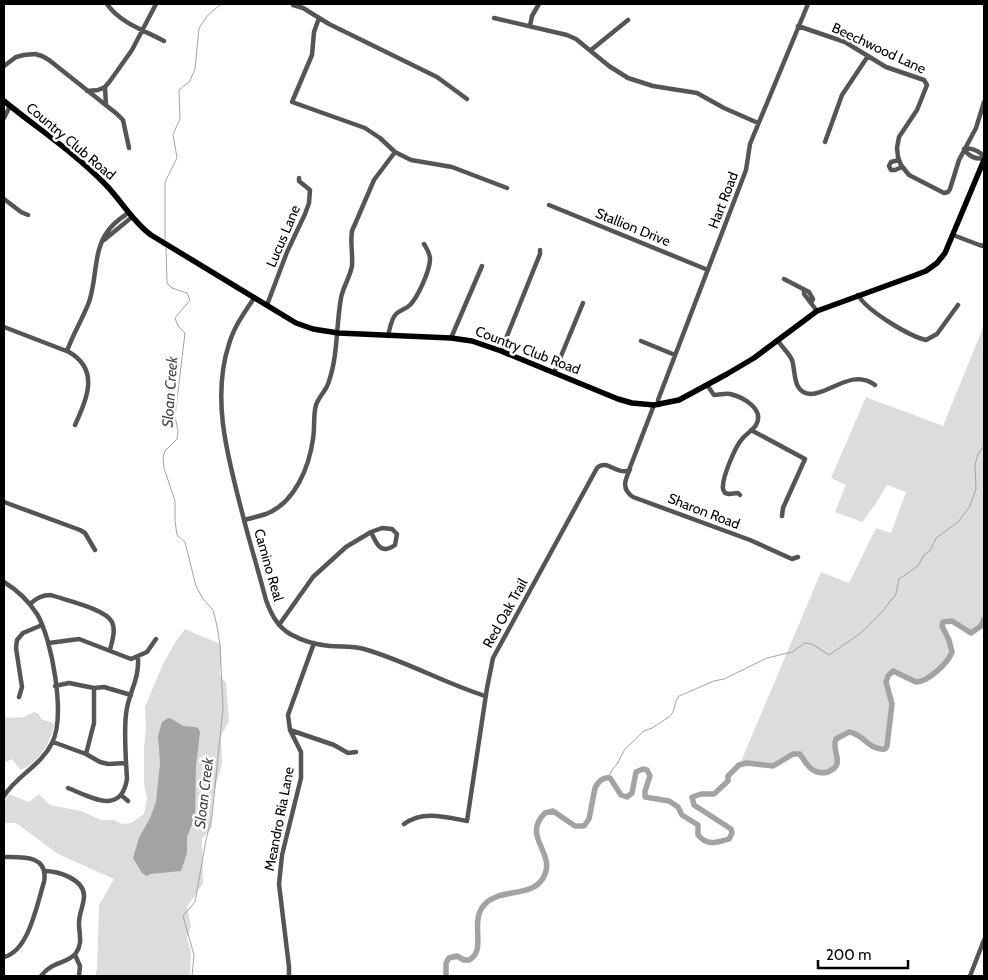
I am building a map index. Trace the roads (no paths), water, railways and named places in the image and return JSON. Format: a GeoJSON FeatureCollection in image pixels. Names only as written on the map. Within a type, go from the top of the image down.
{"type":"FeatureCollection","features":[{"type":"Feature","properties":{"kind":"main road","name":"Country Club Road"},"geometry":{"type":"LineString","coordinates":[[4,101],[88,167],[106,185],[142,228],[158,240],[303,326],[338,333],[451,338],[472,341],[618,399],[642,405],[656,405],[679,400],[754,358],[817,311],[926,271],[941,258],[953,234],[984,158]]}},
{"type":"Feature","properties":{"kind":"street"},"geometry":{"type":"LineString","coordinates":[[107,4],[121,19],[164,41]]}},
{"type":"Feature","properties":{"kind":"street"},"geometry":{"type":"LineString","coordinates":[[87,91],[105,87],[132,50],[156,4]]}},
{"type":"Feature","properties":{"kind":"street"},"geometry":{"type":"LineString","coordinates":[[530,26],[532,16],[539,4]]}},
{"type":"Feature","properties":{"kind":"street","name":"Hart Road"},"geometry":{"type":"LineString","coordinates":[[656,405],[746,170],[750,144],[808,4]]}},
{"type":"Feature","properties":{"kind":"street"},"geometry":{"type":"LineString","coordinates":[[293,6],[303,8],[437,77],[467,99]]}},
{"type":"Feature","properties":{"kind":"street"},"geometry":{"type":"LineString","coordinates":[[320,18],[314,32],[312,56],[292,102],[365,128],[380,138],[395,152],[411,160],[452,167],[507,188]]}},
{"type":"Feature","properties":{"kind":"street"},"geometry":{"type":"LineString","coordinates":[[494,18],[567,35],[591,50],[609,66],[628,78],[653,86],[696,93],[758,123]]}},
{"type":"Feature","properties":{"kind":"street"},"geometry":{"type":"LineString","coordinates":[[591,50],[628,20]]}},
{"type":"Feature","properties":{"kind":"street","name":"Beechwood Lane"},"geometry":{"type":"LineString","coordinates":[[798,26],[845,42],[886,66],[926,82],[927,85],[920,104],[899,137],[897,148],[902,167],[912,178],[946,193],[952,184],[964,149]]}},
{"type":"Feature","properties":{"kind":"street"},"geometry":{"type":"LineString","coordinates":[[4,66],[16,57],[24,55],[35,54],[49,60],[123,120],[129,148]]}},
{"type":"Feature","properties":{"kind":"street"},"geometry":{"type":"LineString","coordinates":[[825,142],[842,95],[868,56]]}},
{"type":"Feature","properties":{"kind":"street"},"geometry":{"type":"LineString","coordinates":[[105,87],[106,106]]}},
{"type":"Feature","properties":{"kind":"street"},"geometry":{"type":"LineString","coordinates":[[964,149],[976,128],[984,102]]}},
{"type":"Feature","properties":{"kind":"street"},"geometry":{"type":"LineString","coordinates":[[4,118],[10,106]]}},
{"type":"Feature","properties":{"kind":"street"},"geometry":{"type":"LineString","coordinates":[[964,149],[968,148],[982,153],[984,158]]}},
{"type":"Feature","properties":{"kind":"street"},"geometry":{"type":"LineString","coordinates":[[244,520],[274,510],[288,498],[302,478],[311,451],[316,405],[330,380],[338,333],[341,296],[351,270],[350,240],[352,231],[374,180],[395,152]]}},
{"type":"Feature","properties":{"kind":"street"},"geometry":{"type":"LineString","coordinates":[[899,160],[891,162],[889,166],[892,170],[902,167]]}},
{"type":"Feature","properties":{"kind":"street","name":"Lucus Lane"},"geometry":{"type":"LineString","coordinates":[[267,305],[309,202],[310,190],[299,181],[299,178]]}},
{"type":"Feature","properties":{"kind":"street"},"geometry":{"type":"LineString","coordinates":[[4,199],[28,215]]}},
{"type":"Feature","properties":{"kind":"street","name":"Stallion Drive"},"geometry":{"type":"LineString","coordinates":[[549,205],[708,270]]}},
{"type":"Feature","properties":{"kind":"street"},"geometry":{"type":"LineString","coordinates":[[67,351],[76,326],[89,302],[103,241],[110,228],[130,215]]}},
{"type":"Feature","properties":{"kind":"street"},"geometry":{"type":"LineString","coordinates":[[953,234],[983,246]]}},
{"type":"Feature","properties":{"kind":"street"},"geometry":{"type":"LineString","coordinates":[[388,336],[391,323],[396,314],[409,306],[417,296],[430,260],[424,244]]}},
{"type":"Feature","properties":{"kind":"street"},"geometry":{"type":"LineString","coordinates":[[501,351],[540,250]]}},
{"type":"Feature","properties":{"kind":"street"},"geometry":{"type":"LineString","coordinates":[[451,338],[482,266]]}},
{"type":"Feature","properties":{"kind":"street"},"geometry":{"type":"LineString","coordinates":[[784,279],[809,292],[813,299],[811,303],[817,311]]}},
{"type":"Feature","properties":{"kind":"street"},"geometry":{"type":"LineString","coordinates":[[858,295],[863,303],[873,312],[926,340],[937,334],[958,305]]}},
{"type":"Feature","properties":{"kind":"street","name":"Camino Real"},"geometry":{"type":"LineString","coordinates":[[254,298],[238,321],[228,344],[222,390],[223,428],[230,470],[266,600],[272,616],[279,625]]}},
{"type":"Feature","properties":{"kind":"street"},"geometry":{"type":"LineString","coordinates":[[554,373],[583,302]]}},
{"type":"Feature","properties":{"kind":"street"},"geometry":{"type":"LineString","coordinates":[[4,327],[67,351],[75,356],[85,367],[89,380],[87,396],[75,425]]}},
{"type":"Feature","properties":{"kind":"street"},"geometry":{"type":"LineString","coordinates":[[641,341],[675,355]]}},
{"type":"Feature","properties":{"kind":"street"},"geometry":{"type":"LineString","coordinates":[[778,341],[790,357],[796,384],[804,392],[814,394],[854,380],[867,381],[875,385]]}},
{"type":"Feature","properties":{"kind":"street"},"geometry":{"type":"LineString","coordinates":[[707,385],[714,395],[731,394],[753,405],[758,416],[756,424],[737,446],[722,486],[725,493],[738,493],[740,495]]}},
{"type":"Feature","properties":{"kind":"street"},"geometry":{"type":"LineString","coordinates":[[630,468],[656,405]]}},
{"type":"Feature","properties":{"kind":"street"},"geometry":{"type":"LineString","coordinates":[[751,430],[805,459],[783,508],[782,516]]}},
{"type":"Feature","properties":{"kind":"street","name":"Red Oak Trail"},"geometry":{"type":"LineString","coordinates":[[404,824],[415,817],[426,815],[467,821],[490,665],[494,656],[599,465],[604,464],[626,472],[630,468]]}},
{"type":"Feature","properties":{"kind":"street","name":"Sharon Road"},"geometry":{"type":"LineString","coordinates":[[630,468],[624,486],[631,496],[748,540],[786,557],[793,559],[798,557]]}},
{"type":"Feature","properties":{"kind":"street"},"geometry":{"type":"LineString","coordinates":[[4,502],[80,530],[85,533],[95,550]]}},
{"type":"Feature","properties":{"kind":"street"},"geometry":{"type":"LineString","coordinates":[[371,532],[376,544],[382,549],[395,545],[397,536],[392,529],[382,528],[371,532],[346,546],[313,577],[279,625],[290,634],[325,646],[362,648],[390,657],[486,696]]}},
{"type":"Feature","properties":{"kind":"street"},"geometry":{"type":"LineString","coordinates":[[4,582],[20,593],[30,604],[42,624],[49,644],[56,686],[58,719],[53,742],[39,762],[13,783],[4,796]]}},
{"type":"Feature","properties":{"kind":"street"},"geometry":{"type":"LineString","coordinates":[[30,604],[39,597],[51,595],[108,616],[114,631],[110,650]]}},
{"type":"Feature","properties":{"kind":"street"},"geometry":{"type":"LineString","coordinates":[[19,696],[22,687],[16,648],[17,640],[23,633],[42,624]]}},
{"type":"Feature","properties":{"kind":"street"},"geometry":{"type":"LineString","coordinates":[[49,644],[79,639],[131,659],[138,658],[147,652],[156,639]]}},
{"type":"Feature","properties":{"kind":"street","name":"Meandro Ria Lane"},"geometry":{"type":"LineString","coordinates":[[288,976],[289,966],[279,884],[282,854],[302,772],[301,752],[290,730],[288,712],[314,642]]}},
{"type":"Feature","properties":{"kind":"street"},"geometry":{"type":"LineString","coordinates":[[68,788],[104,802],[112,801],[121,796],[126,784],[126,709],[136,681],[138,658]]}},
{"type":"Feature","properties":{"kind":"street"},"geometry":{"type":"LineString","coordinates":[[56,686],[69,683],[94,688],[104,687],[131,695]]}},
{"type":"Feature","properties":{"kind":"street"},"geometry":{"type":"LineString","coordinates":[[86,754],[94,723],[94,688]]}},
{"type":"Feature","properties":{"kind":"street"},"geometry":{"type":"LineString","coordinates":[[290,730],[334,745],[348,753],[356,752]]}},
{"type":"Feature","properties":{"kind":"street"},"geometry":{"type":"LineString","coordinates":[[53,742],[86,754],[100,762],[108,764],[126,763]]}},
{"type":"Feature","properties":{"kind":"street"},"geometry":{"type":"LineString","coordinates":[[121,796],[128,801]]}},
{"type":"Feature","properties":{"kind":"street"},"geometry":{"type":"LineString","coordinates":[[4,857],[30,858],[40,863],[44,871],[44,882],[28,932],[13,953],[4,957]]}},
{"type":"Feature","properties":{"kind":"street"},"geometry":{"type":"LineString","coordinates":[[41,976],[52,966],[69,960],[75,955],[80,943],[79,922],[85,889],[73,879],[56,872],[44,871]]}},
{"type":"Feature","properties":{"kind":"street"},"geometry":{"type":"LineString","coordinates":[[970,976],[984,940]]}},
{"type":"Feature","properties":{"kind":"street"},"geometry":{"type":"LineString","coordinates":[[75,955],[80,966],[79,976]]}},
{"type":"Feature","properties":{"kind":"waterway","name":"Sloan Creek"},"geometry":{"type":"LineString","coordinates":[[165,240],[165,182],[177,158],[173,134],[180,119],[179,90],[190,81],[195,69],[199,28],[208,15],[221,4]]}},
{"type":"Feature","properties":{"kind":"waterway","name":"Sloan Creek"},"geometry":{"type":"LineString","coordinates":[[166,247],[167,283],[172,288],[187,293],[190,300],[175,318],[178,326],[185,333],[175,416],[178,431],[177,439],[165,451],[163,457],[164,468],[175,501],[177,535],[185,542],[196,586],[203,599],[213,610],[217,626],[220,645],[223,708],[212,816],[195,902],[183,916],[194,955],[192,976]]}},
{"type":"Feature","properties":{"kind":"waterway"},"geometry":{"type":"LineString","coordinates":[[608,778],[625,749],[644,731],[669,717],[679,696],[714,681],[724,679],[767,658],[792,652],[805,643],[812,644],[829,655],[861,633],[882,612],[896,594],[899,579],[918,566],[924,555],[930,551],[936,538],[958,522],[970,506],[976,489],[975,465],[978,454],[984,446]]}},
{"type":"Feature","properties":{"kind":"waterway"},"geometry":{"type":"LineString","coordinates":[[446,976],[446,963],[449,958],[457,956],[464,960],[469,960],[474,955],[478,942],[478,919],[480,911],[485,904],[500,896],[534,887],[545,874],[546,858],[537,837],[539,821],[545,813],[553,811],[575,826],[584,826],[589,819],[595,788],[599,782],[605,778],[610,778],[621,795],[627,797],[632,793],[636,772],[643,769],[647,770],[650,776],[645,797],[669,801],[678,807],[682,815],[698,825],[698,835],[705,841],[716,842],[729,839],[732,833],[731,829],[694,805],[692,797],[701,794],[714,794],[728,781],[728,776],[739,765],[747,763],[773,766],[793,754],[800,754],[814,771],[828,772],[835,768],[837,764],[836,739],[849,732],[854,733],[879,749],[885,749],[887,746],[892,704],[886,682],[888,676],[893,671],[916,682],[926,679],[942,666],[952,652],[949,640],[942,626],[943,622],[952,621],[971,633],[981,626],[984,619]]}}]}
